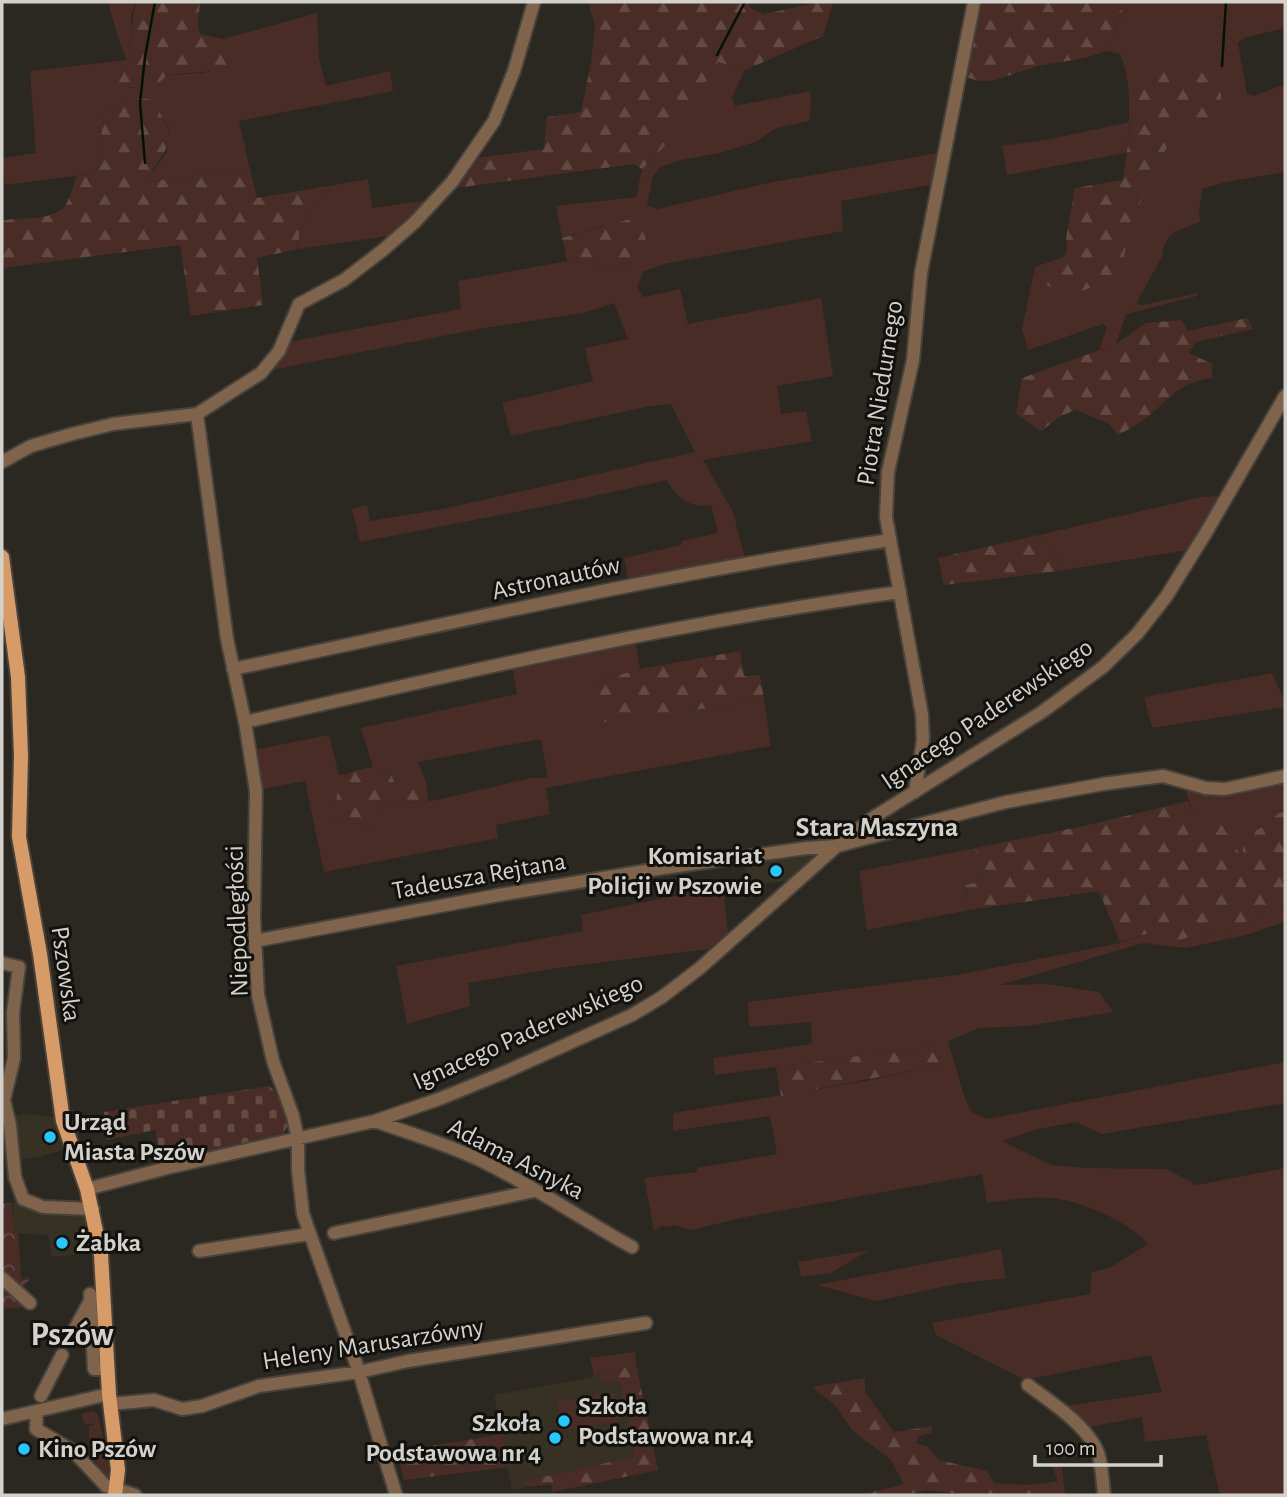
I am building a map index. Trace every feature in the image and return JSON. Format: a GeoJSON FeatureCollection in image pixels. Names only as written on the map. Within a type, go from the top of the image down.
{"type":"FeatureCollection","features":[{"type":"Feature","properties":{"kind":"main road","name":"Pszowska"},"geometry":{"type":"LineString","coordinates":[[2,557],[18,677],[21,756],[19,837],[40,954],[63,1121],[88,1189],[101,1255],[110,1399],[118,1469],[116,1492]]}},
{"type":"Feature","properties":{"kind":"street"},"geometry":{"type":"LineString","coordinates":[[2,462],[31,446],[72,434],[113,424],[197,414],[261,373],[279,351],[299,304],[344,280],[383,250],[414,223],[452,182],[494,121],[514,71],[534,2]]}},
{"type":"Feature","properties":{"kind":"street","name":"Piotra Niedurnego"},"geometry":{"type":"LineString","coordinates":[[915,792],[923,740],[922,715],[890,540],[886,511],[888,472],[913,360],[921,273],[974,2]]}},
{"type":"Feature","properties":{"kind":"street","name":"Ignacego Paderewskiego"},"geometry":{"type":"LineString","coordinates":[[88,1189],[167,1168],[375,1121],[439,1099],[632,1015],[662,997],[701,968],[837,846],[874,817],[1083,682],[1137,634],[1166,597],[1285,396]]}},
{"type":"Feature","properties":{"kind":"street","name":"Niepodległości"},"geometry":{"type":"LineString","coordinates":[[197,414],[233,669],[256,791],[254,941],[258,995],[272,1061],[293,1116],[298,1139],[303,1214],[359,1371],[396,1495]]}},
{"type":"Feature","properties":{"kind":"street","name":"Astronautów"},"geometry":{"type":"LineString","coordinates":[[233,669],[623,586],[775,557],[890,540]]}},
{"type":"Feature","properties":{"kind":"street"},"geometry":{"type":"LineString","coordinates":[[245,722],[576,647],[810,604],[900,592]]}},
{"type":"Feature","properties":{"kind":"street","name":"Tadeusza Rejtana"},"geometry":{"type":"LineString","coordinates":[[254,941],[512,892],[743,856],[837,846],[1006,802],[1103,784],[1163,776],[1206,788],[1225,789],[1285,776]]}},
{"type":"Feature","properties":{"kind":"street"},"geometry":{"type":"LineString","coordinates":[[2,963],[19,967],[40,954]]}},
{"type":"Feature","properties":{"kind":"street"},"geometry":{"type":"LineString","coordinates":[[19,967],[13,1013],[14,1058],[4,1100],[15,1177],[23,1199],[43,1207],[93,1209]]}},
{"type":"Feature","properties":{"kind":"street","name":"Adama Asnyka"},"geometry":{"type":"LineString","coordinates":[[375,1121],[458,1150],[568,1208],[632,1247]]}},
{"type":"Feature","properties":{"kind":"street"},"geometry":{"type":"LineString","coordinates":[[334,1233],[534,1191]]}},
{"type":"Feature","properties":{"kind":"street"},"geometry":{"type":"LineString","coordinates":[[200,1251],[309,1234]]}},
{"type":"Feature","properties":{"kind":"street"},"geometry":{"type":"LineString","coordinates":[[2,1278],[30,1303]]}},
{"type":"Feature","properties":{"kind":"street"},"geometry":{"type":"LineString","coordinates":[[72,1334],[90,1296],[96,1369]]}},
{"type":"Feature","properties":{"kind":"street","name":"Heleny Marusarzówny"},"geometry":{"type":"LineString","coordinates":[[2,1419],[110,1399],[154,1400],[182,1409],[202,1406],[259,1386],[646,1323]]}},
{"type":"Feature","properties":{"kind":"street"},"geometry":{"type":"LineString","coordinates":[[41,1396],[62,1355]]}},
{"type":"Feature","properties":{"kind":"street"},"geometry":{"type":"LineString","coordinates":[[1028,1385],[1055,1405],[1091,1440],[1099,1455],[1104,1495]]}},
{"type":"Feature","properties":{"kind":"street"},"geometry":{"type":"LineString","coordinates":[[37,1411],[36,1429],[74,1451],[106,1486],[116,1492],[135,1495]]}},
{"type":"Feature","properties":{"kind":"shaded area"},"geometry":{"type":"Polygon","coordinates":[[[822,850],[786,881],[749,886],[742,857],[822,850]]]}},
{"type":"Feature","properties":{"kind":"shaded area"},"geometry":{"type":"Polygon","coordinates":[[[28,1114],[54,1117],[63,1150],[16,1160],[11,1116],[28,1114]]]}},
{"type":"Feature","properties":{"kind":"shaded area"},"geometry":{"type":"Polygon","coordinates":[[[12,1203],[89,1213],[96,1253],[52,1257],[48,1235],[15,1233],[12,1203]]]}},
{"type":"Feature","properties":{"kind":"shaded area","name":"Szkoła Podstawowa nr.4"},"geometry":{"type":"Polygon","coordinates":[[[601,1373],[601,1380],[620,1381],[634,1457],[524,1481],[528,1487],[512,1490],[494,1395],[594,1377],[601,1373]]]}},
{"type":"Feature","properties":{"kind":"green space"},"geometry":{"type":"Polygon","coordinates":[[[108,2],[137,2],[131,16],[129,58],[118,84],[131,88],[151,88],[169,75],[204,73],[228,65],[227,40],[223,39],[317,13],[319,59],[326,86],[390,71],[393,91],[239,121],[250,170],[144,184],[167,152],[169,128],[150,100],[128,98],[104,113],[97,173],[5,185],[2,158],[36,153],[30,71],[127,60],[108,2]]]}},
{"type":"Feature","properties":{"kind":"green space"},"geometry":{"type":"Polygon","coordinates":[[[137,2],[200,2],[200,34],[227,40],[234,53],[232,62],[217,70],[169,75],[150,88],[117,85],[129,58],[137,2]]]}},
{"type":"Feature","properties":{"kind":"green space"},"geometry":{"type":"Polygon","coordinates":[[[589,2],[749,2],[750,8],[764,14],[820,2],[833,2],[823,36],[745,70],[718,62],[665,145],[642,169],[633,164],[449,189],[475,158],[544,149],[547,117],[581,112],[595,27],[589,2]]]}},
{"type":"Feature","properties":{"kind":"green space"},"geometry":{"type":"Polygon","coordinates":[[[1112,2],[1285,2],[1285,28],[1244,38],[1238,43],[1247,94],[1254,96],[1285,84],[1285,172],[1202,189],[1200,222],[1174,232],[1169,237],[1162,257],[1137,302],[1140,305],[1197,293],[1197,296],[1126,314],[1116,344],[1099,350],[1107,327],[1103,324],[1028,350],[1022,329],[1035,267],[1037,279],[1122,268],[1126,237],[1175,127],[1185,115],[1221,93],[1132,111],[1126,153],[1007,175],[1002,146],[1046,140],[1129,122],[1126,71],[1120,54],[1107,51],[1123,12],[1112,2]]]}},
{"type":"Feature","properties":{"kind":"green space"},"geometry":{"type":"Polygon","coordinates":[[[1112,2],[1123,12],[1107,51],[1085,58],[1038,66],[992,81],[979,81],[962,76],[976,3],[1112,2]]]}},
{"type":"Feature","properties":{"kind":"green space"},"geometry":{"type":"Polygon","coordinates":[[[718,62],[745,70],[732,97],[735,106],[811,91],[810,121],[776,128],[755,142],[720,153],[681,160],[661,167],[653,176],[647,205],[657,209],[773,182],[938,153],[935,184],[841,201],[843,231],[664,264],[643,272],[637,288],[644,297],[680,289],[688,324],[821,298],[833,376],[777,386],[781,414],[806,411],[812,441],[703,460],[733,512],[745,559],[629,582],[624,558],[718,533],[711,505],[696,505],[684,500],[674,492],[667,480],[360,542],[352,509],[367,505],[370,521],[443,509],[695,452],[671,404],[650,406],[511,436],[502,403],[593,381],[585,348],[628,339],[614,303],[583,313],[478,329],[266,371],[293,341],[461,309],[458,281],[567,261],[634,268],[603,226],[562,238],[556,206],[636,197],[642,169],[674,131],[718,62]]]}},
{"type":"Feature","properties":{"kind":"green space"},"geometry":{"type":"Polygon","coordinates":[[[1197,67],[1221,93],[1222,124],[1209,135],[1198,133],[1185,115],[1138,209],[1128,237],[1122,268],[1081,291],[1060,290],[1037,279],[1035,267],[1064,257],[1067,250],[1066,238],[1075,188],[1123,180],[1132,111],[1140,80],[1167,71],[1197,67]]]}},
{"type":"Feature","properties":{"kind":"green space"},"geometry":{"type":"Polygon","coordinates":[[[128,98],[150,99],[167,125],[169,135],[165,151],[145,184],[166,179],[250,170],[257,198],[328,186],[300,228],[298,249],[257,258],[263,305],[191,316],[180,245],[2,268],[2,221],[42,217],[63,208],[77,176],[97,173],[104,113],[128,98]]]}},
{"type":"Feature","properties":{"kind":"green space"},"geometry":{"type":"Polygon","coordinates":[[[368,179],[372,208],[429,200],[396,235],[298,249],[300,228],[328,186],[368,179]]]}},
{"type":"Feature","properties":{"kind":"green space"},"geometry":{"type":"Polygon","coordinates":[[[634,218],[643,231],[647,244],[644,256],[634,268],[567,261],[562,238],[634,218]]]}},
{"type":"Feature","properties":{"kind":"green space"},"geometry":{"type":"Polygon","coordinates":[[[1247,318],[1253,329],[1196,342],[1189,353],[1212,364],[1212,378],[1185,386],[1143,420],[1118,435],[1108,423],[1076,410],[1061,416],[1041,431],[1016,414],[1022,378],[1116,344],[1146,323],[1181,320],[1188,331],[1247,318]]]}},
{"type":"Feature","properties":{"kind":"green space"},"geometry":{"type":"Polygon","coordinates":[[[1220,496],[1188,550],[1058,571],[1056,556],[1039,535],[1201,497],[1220,496]]]}},
{"type":"Feature","properties":{"kind":"green space"},"geometry":{"type":"Polygon","coordinates":[[[1039,535],[1056,556],[1058,571],[944,585],[938,558],[1039,535]]]}},
{"type":"Feature","properties":{"kind":"green space"},"geometry":{"type":"Polygon","coordinates":[[[635,640],[640,669],[591,683],[684,712],[764,699],[771,746],[546,788],[550,814],[496,825],[498,838],[324,872],[305,781],[261,789],[254,750],[329,735],[339,775],[347,774],[337,796],[335,822],[377,825],[378,806],[432,801],[531,778],[548,778],[541,739],[418,762],[426,782],[396,787],[390,772],[373,767],[361,728],[517,694],[512,666],[635,640]]]}},
{"type":"Feature","properties":{"kind":"green space"},"geometry":{"type":"Polygon","coordinates":[[[740,651],[744,676],[760,675],[764,699],[597,723],[591,683],[640,669],[740,651]]]}},
{"type":"Feature","properties":{"kind":"green space"},"geometry":{"type":"Polygon","coordinates":[[[1272,673],[1285,707],[1152,728],[1144,697],[1272,673]]]}},
{"type":"Feature","properties":{"kind":"green space"},"geometry":{"type":"Polygon","coordinates":[[[373,767],[390,772],[396,786],[426,782],[428,801],[378,806],[378,825],[335,822],[336,802],[342,781],[350,773],[373,767]]]}},
{"type":"Feature","properties":{"kind":"green space"},"geometry":{"type":"Polygon","coordinates":[[[1285,782],[1285,811],[1244,837],[1242,859],[1196,823],[1185,788],[1285,782]]]}},
{"type":"Feature","properties":{"kind":"green space"},"geometry":{"type":"Polygon","coordinates":[[[1188,801],[1196,822],[1219,820],[1242,858],[1244,837],[1285,811],[1285,909],[1226,929],[1178,940],[1146,934],[1120,942],[1099,891],[969,910],[964,885],[984,881],[975,848],[1188,801]]]}},
{"type":"Feature","properties":{"kind":"green space"},"geometry":{"type":"Polygon","coordinates":[[[976,848],[984,881],[964,885],[969,910],[867,930],[859,871],[976,848]]]}},
{"type":"Feature","properties":{"kind":"green space"},"geometry":{"type":"Polygon","coordinates":[[[723,886],[728,933],[708,949],[558,968],[468,983],[470,1006],[407,1024],[396,966],[583,931],[581,915],[723,886]]]}},
{"type":"Feature","properties":{"kind":"green space"},"geometry":{"type":"Polygon","coordinates":[[[1285,909],[1285,922],[1246,935],[1186,948],[1143,943],[1000,985],[1047,984],[1099,992],[1113,1012],[1027,1026],[979,1028],[948,1041],[965,1099],[972,1112],[987,1119],[1285,1062],[1285,1103],[1102,1134],[1076,1122],[1038,1129],[1002,1141],[1051,1165],[1166,1169],[1197,1185],[1285,1168],[1285,1495],[1220,1495],[1206,1435],[1145,1442],[1142,1417],[1085,1428],[1065,1406],[1162,1392],[1151,1355],[1025,1380],[936,1335],[932,1323],[1090,1294],[1092,1272],[1109,1268],[1148,1244],[1129,1228],[1090,1208],[1064,1200],[1044,1198],[987,1203],[982,1174],[745,1217],[692,1230],[674,1225],[662,1226],[654,1231],[644,1178],[697,1172],[697,1168],[777,1154],[770,1116],[673,1131],[673,1113],[860,1082],[941,1065],[933,1046],[715,1075],[713,1058],[812,1044],[811,1022],[749,1027],[748,1002],[957,975],[1120,943],[1146,934],[1182,939],[1226,929],[1285,909]]]}},
{"type":"Feature","properties":{"kind":"green space"},"geometry":{"type":"Polygon","coordinates":[[[933,1046],[941,1065],[781,1096],[776,1067],[933,1046]]]}},
{"type":"Feature","properties":{"kind":"green space"},"geometry":{"type":"Polygon","coordinates":[[[269,1086],[274,1090],[289,1119],[289,1125],[280,1137],[162,1162],[155,1130],[107,1140],[104,1112],[269,1086]]]}},
{"type":"Feature","properties":{"kind":"green space"},"geometry":{"type":"Polygon","coordinates":[[[11,1203],[15,1232],[18,1234],[21,1278],[24,1280],[27,1276],[30,1279],[23,1287],[24,1307],[2,1309],[2,1204],[11,1203]]]}},
{"type":"Feature","properties":{"kind":"green space"},"geometry":{"type":"Polygon","coordinates":[[[1001,1249],[1006,1278],[956,1284],[876,1301],[817,1285],[1001,1249]]]}},
{"type":"Feature","properties":{"kind":"green space"},"geometry":{"type":"Polygon","coordinates":[[[869,1250],[831,1273],[801,1277],[798,1262],[869,1250]]]}},
{"type":"Feature","properties":{"kind":"green space"},"geometry":{"type":"Polygon","coordinates":[[[635,1352],[636,1364],[594,1377],[590,1358],[635,1352]]]}},
{"type":"Feature","properties":{"kind":"green space"},"geometry":{"type":"Polygon","coordinates":[[[636,1364],[658,1470],[552,1492],[551,1484],[528,1487],[523,1481],[634,1457],[620,1382],[601,1380],[601,1373],[636,1364]]]}},
{"type":"Feature","properties":{"kind":"green space"},"geometry":{"type":"Polygon","coordinates":[[[865,1378],[865,1392],[894,1432],[933,1426],[931,1433],[919,1436],[916,1443],[928,1447],[939,1460],[987,1471],[994,1483],[1010,1484],[1058,1481],[1052,1466],[1062,1466],[1065,1495],[969,1495],[928,1490],[906,1495],[861,1495],[904,1484],[891,1460],[853,1431],[834,1404],[812,1387],[865,1378]]]}},
{"type":"Feature","properties":{"kind":"green space"},"geometry":{"type":"Polygon","coordinates":[[[615,1392],[620,1421],[562,1430],[557,1401],[615,1392]]]}},
{"type":"Feature","properties":{"kind":"green space"},"geometry":{"type":"Polygon","coordinates":[[[92,1411],[98,1414],[108,1461],[108,1478],[88,1452],[89,1447],[97,1445],[99,1452],[103,1450],[100,1441],[89,1446],[89,1426],[93,1423],[85,1425],[81,1414],[92,1411]]]}},
{"type":"Feature","properties":{"kind":"green space"},"geometry":{"type":"Polygon","coordinates":[[[502,1434],[508,1467],[404,1480],[397,1452],[502,1434]]]}},
{"type":"Feature","properties":{"kind":"waterway"},"geometry":{"type":"LineString","coordinates":[[145,163],[140,103],[155,2]]}},
{"type":"Feature","properties":{"kind":"waterway"},"geometry":{"type":"LineString","coordinates":[[717,55],[745,2]]}},
{"type":"Feature","properties":{"kind":"waterway"},"geometry":{"type":"LineString","coordinates":[[1222,66],[1226,2]]}},
{"type":"Feature","properties":{"kind":"place","name":"Komisariat Policji w Pszowie"},"geometry":{"type":"Point","coordinates":[776,871]}},
{"type":"Feature","properties":{"kind":"place","name":"Urząd Miasta Pszów"},"geometry":{"type":"Point","coordinates":[50,1137]}},
{"type":"Feature","properties":{"kind":"place","name":"Żabka"},"geometry":{"type":"Point","coordinates":[62,1243]}},
{"type":"Feature","properties":{"kind":"place","name":"Szkoła Podstawowa nr.4"},"geometry":{"type":"Point","coordinates":[564,1421]}},
{"type":"Feature","properties":{"kind":"place","name":"Szkoła Podstawowa nr 4"},"geometry":{"type":"Point","coordinates":[555,1438]}},
{"type":"Feature","properties":{"kind":"place","name":"Kino Pszów"},"geometry":{"type":"Point","coordinates":[24,1449]}},
{"type":"Feature","properties":{"kind":"district","name":"Stara Maszyna"},"geometry":{"type":"Point","coordinates":[877,828]}},
{"type":"Feature","properties":{"kind":"district","name":"Pszów"},"geometry":{"type":"Point","coordinates":[72,1335]}}]}
